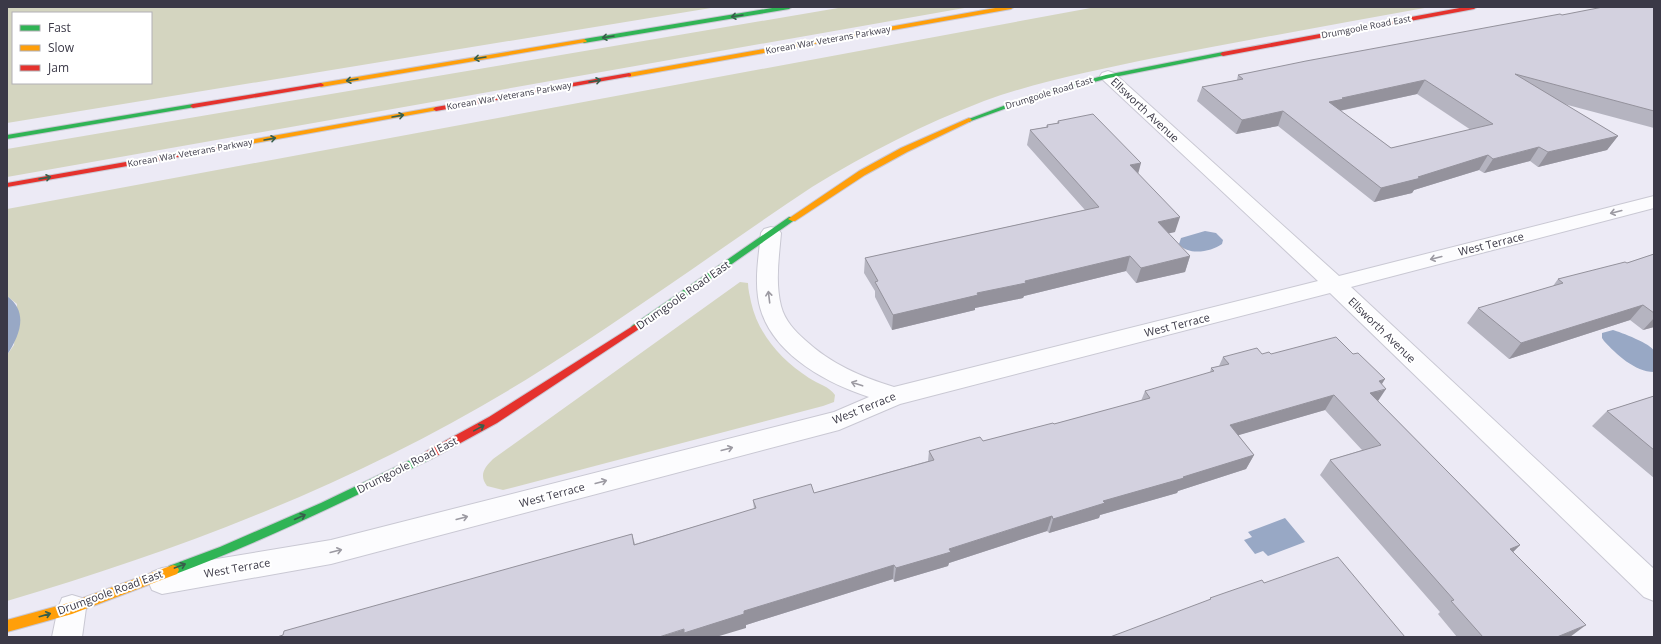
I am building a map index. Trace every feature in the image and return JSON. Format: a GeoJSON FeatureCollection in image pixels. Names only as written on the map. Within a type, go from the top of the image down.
{"type":"FeatureCollection","features":[{"type":"Feature","properties":{"kind":"main road"},"geometry":{"type":"LineString","coordinates":[[7,137],[789,7]]}},
{"type":"Feature","properties":{"kind":"main road","name":"Korean War Veterans Parkway"},"geometry":{"type":"LineString","coordinates":[[7,185],[1011,7]]}},
{"type":"Feature","properties":{"kind":"main road","name":"Drumgoole Road East"},"geometry":{"type":"LineString","coordinates":[[7,626],[72,608],[118,589],[224,550],[325,506],[415,463],[493,420],[569,372],[624,336],[771,233],[862,173],[947,129],[991,111],[1035,96],[1108,76],[1474,7]]}},
{"type":"Feature","properties":{"kind":"street","name":"Ellsworth Avenue"},"geometry":{"type":"LineString","coordinates":[[1108,76],[1334,284],[1654,588]]}},
{"type":"Feature","properties":{"kind":"street","name":"West Terrace"},"geometry":{"type":"LineString","coordinates":[[118,589],[331,552],[839,420],[894,396],[1654,202]]}},
{"type":"Feature","properties":{"kind":"street"},"geometry":{"type":"LineString","coordinates":[[771,233],[767,274],[768,292],[774,318],[780,329],[816,363],[851,382],[894,396]]}},
{"type":"Feature","properties":{"kind":"street"},"geometry":{"type":"LineString","coordinates":[[67,637],[72,608]]}},
{"type":"Feature","properties":{"kind":"green space"},"geometry":{"type":"Polygon","coordinates":[[[7,7],[717,7],[7,123],[7,7]]]}},
{"type":"Feature","properties":{"kind":"green space"},"geometry":{"type":"Polygon","coordinates":[[[844,7],[970,7],[7,177],[7,149],[844,7]]]}},
{"type":"Feature","properties":{"kind":"green space"},"geometry":{"type":"Polygon","coordinates":[[[1096,7],[1430,7],[1188,51],[1090,72],[1005,94],[940,119],[854,162],[812,187],[645,302],[543,369],[480,407],[416,442],[283,504],[215,531],[77,580],[7,601],[7,355],[14,345],[17,304],[7,296],[7,209],[1096,7]]]}},
{"type":"Feature","properties":{"kind":"green space"},"geometry":{"type":"Polygon","coordinates":[[[740,282],[748,283],[754,314],[772,345],[799,371],[833,392],[835,395],[834,402],[503,490],[487,486],[483,475],[487,465],[493,459],[740,282]]]}},
{"type":"Feature","properties":{"kind":"water"},"geometry":{"type":"Polygon","coordinates":[[[1205,231],[1216,233],[1223,240],[1222,244],[1212,249],[1200,252],[1188,250],[1179,244],[1181,238],[1205,231]]]}},
{"type":"Feature","properties":{"kind":"water"},"geometry":{"type":"Polygon","coordinates":[[[7,296],[14,302],[18,309],[20,324],[16,340],[7,355],[7,296]]]}},
{"type":"Feature","properties":{"kind":"water"},"geometry":{"type":"Polygon","coordinates":[[[1613,330],[1652,348],[1654,351],[1654,372],[1633,366],[1620,357],[1604,341],[1602,338],[1602,333],[1613,330]]]}},
{"type":"Feature","properties":{"kind":"water"},"geometry":{"type":"Polygon","coordinates":[[[1285,518],[1305,542],[1268,556],[1263,551],[1255,554],[1244,540],[1252,537],[1248,532],[1285,518]]]}},
{"type":"Feature","properties":{"kind":"building"},"geometry":{"type":"Polygon","coordinates":[[[1603,7],[1654,7],[1654,111],[1515,74],[1618,136],[1548,152],[1539,147],[1493,159],[1488,155],[1418,177],[1421,178],[1381,188],[1283,111],[1242,120],[1202,87],[1243,79],[1238,75],[1306,61],[1560,14],[1562,15],[1603,7]],[[1425,80],[1329,102],[1391,148],[1493,124],[1425,80]]]}},
{"type":"Feature","properties":{"kind":"building"},"geometry":{"type":"Polygon","coordinates":[[[1093,114],[1141,163],[1130,165],[1180,217],[1158,222],[1190,256],[1141,268],[1130,256],[893,315],[875,282],[878,281],[865,258],[1099,207],[1030,130],[1048,127],[1047,125],[1059,123],[1058,121],[1093,114]]]}},
{"type":"Feature","properties":{"kind":"building"},"geometry":{"type":"Polygon","coordinates":[[[1654,254],[1654,313],[1643,305],[1521,343],[1478,308],[1563,283],[1558,279],[1625,262],[1627,263],[1654,254]]]}},
{"type":"Feature","properties":{"kind":"building"},"geometry":{"type":"Polygon","coordinates":[[[1336,337],[1353,354],[1358,353],[1385,379],[1379,381],[1386,389],[1370,393],[1520,545],[1510,549],[1586,625],[1557,637],[1483,637],[1451,601],[1454,600],[1330,460],[1381,445],[1334,395],[1230,425],[1254,455],[1183,477],[1184,478],[1103,501],[1105,503],[1053,519],[1052,516],[949,549],[951,552],[896,568],[894,565],[744,611],[744,614],[684,633],[684,629],[659,637],[277,637],[283,635],[284,631],[632,534],[634,545],[756,508],[753,500],[811,484],[814,493],[934,460],[929,451],[980,437],[983,441],[1053,423],[1054,424],[1150,398],[1145,391],[1214,371],[1211,368],[1229,364],[1223,357],[1257,348],[1262,354],[1269,352],[1271,354],[1336,337]]]}},
{"type":"Feature","properties":{"kind":"building"},"geometry":{"type":"Polygon","coordinates":[[[1654,396],[1654,450],[1607,411],[1654,396]]]}},
{"type":"Feature","properties":{"kind":"building"},"geometry":{"type":"Polygon","coordinates":[[[1338,557],[1405,637],[1110,637],[1211,599],[1210,598],[1262,580],[1264,583],[1338,557]]]}},
{"type":"Feature","properties":{"kind":"traffic: fast"},"geometry":{"type":"LineString","coordinates":[[584,41],[789,7]]}},
{"type":"Feature","properties":{"kind":"traffic: fast"},"geometry":{"type":"LineString","coordinates":[[969,120],[1035,96],[1108,76],[1223,54]]}},
{"type":"Feature","properties":{"kind":"traffic: fast"},"geometry":{"type":"LineString","coordinates":[[7,137],[193,106]]}},
{"type":"Feature","properties":{"kind":"traffic: fast"},"geometry":{"type":"LineString","coordinates":[[636,327],[792,219]]}},
{"type":"Feature","properties":{"kind":"traffic: fast"},"geometry":{"type":"LineString","coordinates":[[173,570],[224,551],[325,506],[429,455]]}},
{"type":"Feature","properties":{"kind":"traffic: slow"},"geometry":{"type":"LineString","coordinates":[[629,75],[1011,7]]}},
{"type":"Feature","properties":{"kind":"traffic: slow"},"geometry":{"type":"LineString","coordinates":[[321,85],[584,41]]}},
{"type":"Feature","properties":{"kind":"traffic: slow"},"geometry":{"type":"LineString","coordinates":[[239,144],[436,109]]}},
{"type":"Feature","properties":{"kind":"traffic: slow"},"geometry":{"type":"LineString","coordinates":[[792,219],[862,173],[904,150],[969,120]]}},
{"type":"Feature","properties":{"kind":"traffic: slow"},"geometry":{"type":"LineString","coordinates":[[7,626],[72,608],[173,570]]}},
{"type":"Feature","properties":{"kind":"traffic: jam"},"geometry":{"type":"LineString","coordinates":[[1223,54],[1474,7]]}},
{"type":"Feature","properties":{"kind":"traffic: jam"},"geometry":{"type":"LineString","coordinates":[[436,109],[629,75]]}},
{"type":"Feature","properties":{"kind":"traffic: jam"},"geometry":{"type":"LineString","coordinates":[[193,106],[321,85]]}},
{"type":"Feature","properties":{"kind":"traffic: jam"},"geometry":{"type":"LineString","coordinates":[[7,185],[239,144]]}},
{"type":"Feature","properties":{"kind":"traffic: jam"},"geometry":{"type":"LineString","coordinates":[[429,455],[493,420],[636,327]]}}]}
